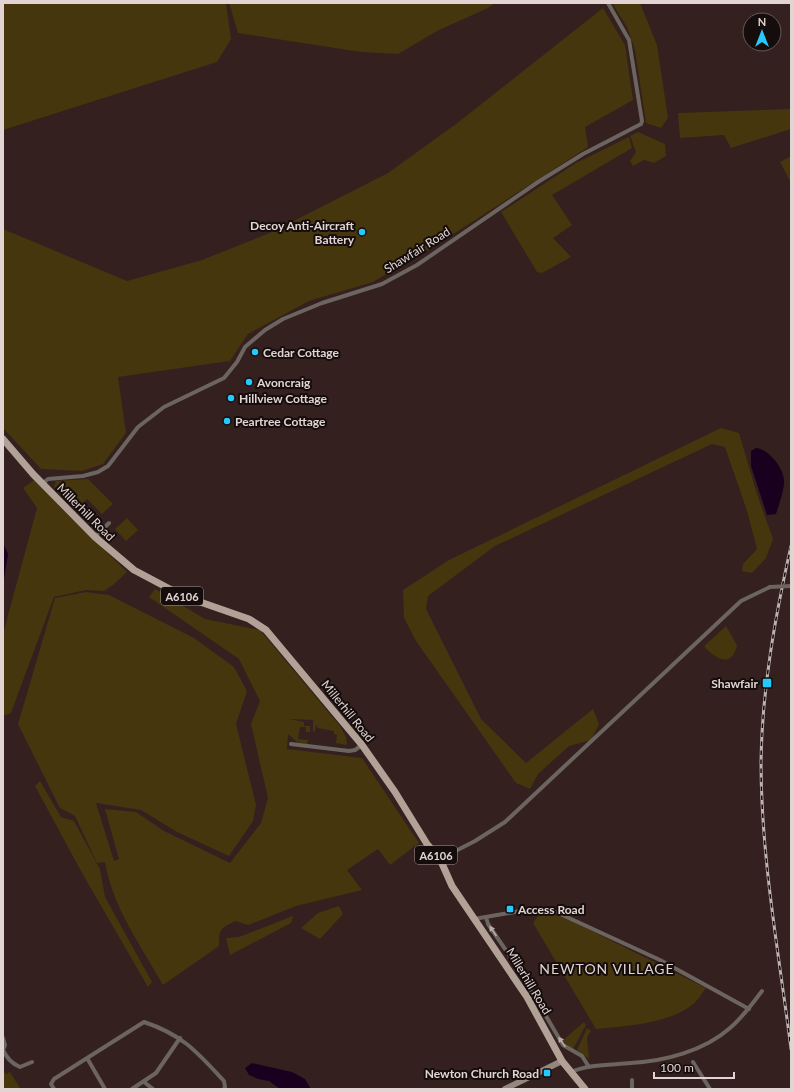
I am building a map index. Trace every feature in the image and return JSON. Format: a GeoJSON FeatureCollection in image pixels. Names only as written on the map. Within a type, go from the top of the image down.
{"type":"FeatureCollection","features":[{"type":"Feature","properties":{"kind":"main road","name":"Millerhill Road"},"geometry":{"type":"LineString","coordinates":[[3,439],[42,484],[115,556],[145,577],[182,596],[249,619],[266,630],[362,745],[427,844],[440,859],[452,886],[527,997],[562,1061],[586,1089]]}},
{"type":"Feature","properties":{"kind":"street","name":"Shawfair Road"},"geometry":{"type":"LineString","coordinates":[[42,484],[48,479],[83,476],[98,472],[108,466],[138,427],[164,407],[224,378],[245,347],[265,330],[283,319],[322,303],[382,284],[417,265],[538,182],[583,154],[641,124],[642,121],[629,40],[608,3]]}},
{"type":"Feature","properties":{"kind":"street"},"geometry":{"type":"LineString","coordinates":[[95,537],[109,523]]}},
{"type":"Feature","properties":{"kind":"street"},"geometry":{"type":"LineString","coordinates":[[440,859],[475,841],[505,822],[741,601],[770,587],[791,586]]}},
{"type":"Feature","properties":{"kind":"street"},"geometry":{"type":"LineString","coordinates":[[291,744],[349,752],[362,745]]}},
{"type":"Feature","properties":{"kind":"street"},"geometry":{"type":"LineString","coordinates":[[474,919],[532,909],[556,912],[660,960],[749,1009]]}},
{"type":"Feature","properties":{"kind":"street"},"geometry":{"type":"LineString","coordinates":[[486,917],[488,924],[516,965],[563,1045],[582,1056],[590,1067]]}},
{"type":"Feature","properties":{"kind":"street"},"geometry":{"type":"LineString","coordinates":[[571,1072],[590,1067],[665,1060],[692,1050],[729,1029],[749,1009],[762,991]]}},
{"type":"Feature","properties":{"kind":"street"},"geometry":{"type":"LineString","coordinates":[[54,1089],[51,1084],[54,1079],[144,1022],[180,1038],[197,1051],[224,1081],[224,1089]]}},
{"type":"Feature","properties":{"kind":"street"},"geometry":{"type":"LineString","coordinates":[[3,1038],[5,1043],[3,1050],[8,1060],[20,1067],[32,1062]]}},
{"type":"Feature","properties":{"kind":"street"},"geometry":{"type":"LineString","coordinates":[[132,1089],[156,1073],[180,1038]]}},
{"type":"Feature","properties":{"kind":"street"},"geometry":{"type":"LineString","coordinates":[[87,1058],[105,1089]]}},
{"type":"Feature","properties":{"kind":"street"},"geometry":{"type":"LineString","coordinates":[[504,1089],[562,1061]]}},
{"type":"Feature","properties":{"kind":"street"},"geometry":{"type":"LineString","coordinates":[[692,1062],[710,1089]]}},
{"type":"Feature","properties":{"kind":"street"},"geometry":{"type":"LineString","coordinates":[[632,1080],[632,1089]]}},
{"type":"Feature","properties":{"kind":"street"},"geometry":{"type":"LineString","coordinates":[[144,1082],[153,1089]]}},
{"type":"Feature","properties":{"kind":"shaded area"},"geometry":{"type":"Polygon","coordinates":[[[3,3],[226,3],[231,39],[217,62],[3,130],[3,3]]]}},
{"type":"Feature","properties":{"kind":"shaded area"},"geometry":{"type":"Polygon","coordinates":[[[229,3],[495,3],[488,8],[437,31],[398,54],[361,52],[238,33],[229,3]]]}},
{"type":"Feature","properties":{"kind":"shaded area"},"geometry":{"type":"Polygon","coordinates":[[[612,3],[640,3],[657,45],[668,118],[661,128],[646,123],[635,50],[627,27],[612,3]]]}},
{"type":"Feature","properties":{"kind":"shaded area"},"geometry":{"type":"Polygon","coordinates":[[[603,8],[625,45],[633,100],[585,127],[588,147],[441,242],[373,282],[309,301],[248,334],[230,361],[118,377],[126,433],[103,464],[82,471],[41,469],[3,428],[3,229],[127,281],[202,260],[272,232],[388,173],[456,124],[603,8]]]}},
{"type":"Feature","properties":{"kind":"shaded area"},"geometry":{"type":"Polygon","coordinates":[[[790,109],[791,129],[731,148],[724,135],[680,138],[678,113],[790,109]]]}},
{"type":"Feature","properties":{"kind":"shaded area"},"geometry":{"type":"Polygon","coordinates":[[[638,132],[665,144],[666,156],[654,163],[644,160],[633,166],[630,161],[636,152],[630,136],[638,132]]]}},
{"type":"Feature","properties":{"kind":"shaded area"},"geometry":{"type":"Polygon","coordinates":[[[629,137],[632,148],[552,195],[572,225],[553,238],[571,257],[542,273],[537,272],[501,212],[576,163],[629,137]]]}},
{"type":"Feature","properties":{"kind":"shaded area"},"geometry":{"type":"Polygon","coordinates":[[[791,156],[791,183],[780,162],[791,156]]]}},
{"type":"Feature","properties":{"kind":"shaded area"},"geometry":{"type":"Polygon","coordinates":[[[721,428],[739,433],[757,494],[773,539],[766,558],[752,573],[742,571],[743,564],[757,549],[747,511],[725,447],[712,444],[495,546],[428,596],[426,609],[481,719],[526,763],[593,709],[599,724],[591,740],[569,746],[538,774],[530,789],[516,783],[416,641],[404,618],[403,590],[449,560],[721,428]]]}},
{"type":"Feature","properties":{"kind":"shaded area"},"geometry":{"type":"Polygon","coordinates":[[[756,448],[766,452],[776,461],[784,478],[781,499],[776,514],[767,515],[751,466],[751,451],[756,448]]]}},
{"type":"Feature","properties":{"kind":"shaded area"},"geometry":{"type":"Polygon","coordinates":[[[88,479],[113,504],[102,514],[87,499],[82,504],[71,492],[64,497],[54,486],[56,481],[88,479]]]}},
{"type":"Feature","properties":{"kind":"shaded area"},"geometry":{"type":"Polygon","coordinates":[[[34,480],[127,572],[104,591],[86,590],[54,597],[11,713],[3,716],[3,634],[37,508],[23,488],[34,480]]]}},
{"type":"Feature","properties":{"kind":"shaded area"},"geometry":{"type":"Polygon","coordinates":[[[127,518],[138,530],[126,541],[115,529],[127,518]]]}},
{"type":"Feature","properties":{"kind":"shaded area"},"geometry":{"type":"Polygon","coordinates":[[[3,543],[8,554],[3,585],[3,543]]]}},
{"type":"Feature","properties":{"kind":"shaded area"},"geometry":{"type":"Polygon","coordinates":[[[155,589],[205,619],[260,630],[340,726],[346,737],[347,745],[336,743],[337,735],[334,734],[334,731],[318,728],[316,725],[315,732],[313,731],[313,720],[289,719],[304,722],[304,726],[310,726],[310,732],[306,732],[306,727],[300,727],[298,739],[308,740],[307,744],[297,742],[288,734],[287,749],[362,758],[419,843],[390,865],[378,849],[347,870],[362,890],[296,906],[248,925],[236,921],[227,925],[220,932],[219,946],[163,985],[128,925],[114,894],[105,862],[97,863],[75,816],[60,808],[18,724],[55,598],[86,592],[109,595],[194,638],[234,667],[247,691],[236,724],[256,805],[253,821],[229,856],[177,832],[141,810],[96,803],[114,861],[119,859],[105,809],[136,812],[164,831],[230,863],[261,823],[268,798],[251,724],[260,701],[239,659],[149,597],[155,589]]]}},
{"type":"Feature","properties":{"kind":"shaded area"},"geometry":{"type":"Polygon","coordinates":[[[726,626],[737,645],[735,652],[731,657],[723,659],[713,655],[704,646],[726,626]]]}},
{"type":"Feature","properties":{"kind":"shaded area"},"geometry":{"type":"Polygon","coordinates":[[[40,781],[61,817],[74,821],[100,869],[105,897],[152,982],[148,987],[82,873],[35,786],[40,781]]]}},
{"type":"Feature","properties":{"kind":"shaded area"},"geometry":{"type":"Polygon","coordinates":[[[339,906],[343,914],[320,939],[301,928],[318,913],[339,906]]]}},
{"type":"Feature","properties":{"kind":"shaded area"},"geometry":{"type":"Polygon","coordinates":[[[541,912],[564,917],[706,988],[694,1003],[671,1016],[646,1023],[596,1029],[533,923],[541,912]]]}},
{"type":"Feature","properties":{"kind":"shaded area"},"geometry":{"type":"Polygon","coordinates":[[[293,916],[291,923],[230,955],[226,938],[239,937],[293,916]]]}},
{"type":"Feature","properties":{"kind":"shaded area"},"geometry":{"type":"Polygon","coordinates":[[[584,1022],[586,1025],[573,1049],[562,1041],[584,1022]]]}},
{"type":"Feature","properties":{"kind":"shaded area"},"geometry":{"type":"Polygon","coordinates":[[[587,1028],[591,1031],[587,1037],[589,1059],[577,1050],[587,1028]]]}},
{"type":"Feature","properties":{"kind":"shaded area"},"geometry":{"type":"Polygon","coordinates":[[[252,1063],[292,1072],[305,1079],[311,1089],[280,1089],[269,1081],[258,1079],[249,1075],[245,1068],[252,1063]]]}},
{"type":"Feature","properties":{"kind":"shaded area"},"geometry":{"type":"Polygon","coordinates":[[[3,1070],[6,1074],[10,1072],[20,1088],[3,1089],[3,1070]]]}},
{"type":"Feature","properties":{"kind":"railway"},"geometry":{"type":"LineString","coordinates":[[791,546],[770,653],[764,707],[761,762],[767,870],[791,1049]]}},
{"type":"Feature","properties":{"kind":"place","name":"Decoy Anti-Aircraft Battery"},"geometry":{"type":"Point","coordinates":[362,232]}},
{"type":"Feature","properties":{"kind":"place","name":"Cedar Cottage"},"geometry":{"type":"Point","coordinates":[255,352]}},
{"type":"Feature","properties":{"kind":"place","name":"Avoncraig"},"geometry":{"type":"Point","coordinates":[249,382]}},
{"type":"Feature","properties":{"kind":"place","name":"Hillview Cottage"},"geometry":{"type":"Point","coordinates":[231,398]}},
{"type":"Feature","properties":{"kind":"place","name":"Peartree Cottage"},"geometry":{"type":"Point","coordinates":[227,421]}},
{"type":"Feature","properties":{"kind":"place","name":"Shawfair"},"geometry":{"type":"Point","coordinates":[767,683]}},
{"type":"Feature","properties":{"kind":"place","name":"Access Road"},"geometry":{"type":"Point","coordinates":[510,909]}},
{"type":"Feature","properties":{"kind":"place","name":"Newton Church Road"},"geometry":{"type":"Point","coordinates":[547,1073]}},
{"type":"Feature","properties":{"kind":"district","name":"NEWTON VILLAGE"},"geometry":{"type":"Point","coordinates":[607,968]}}]}
